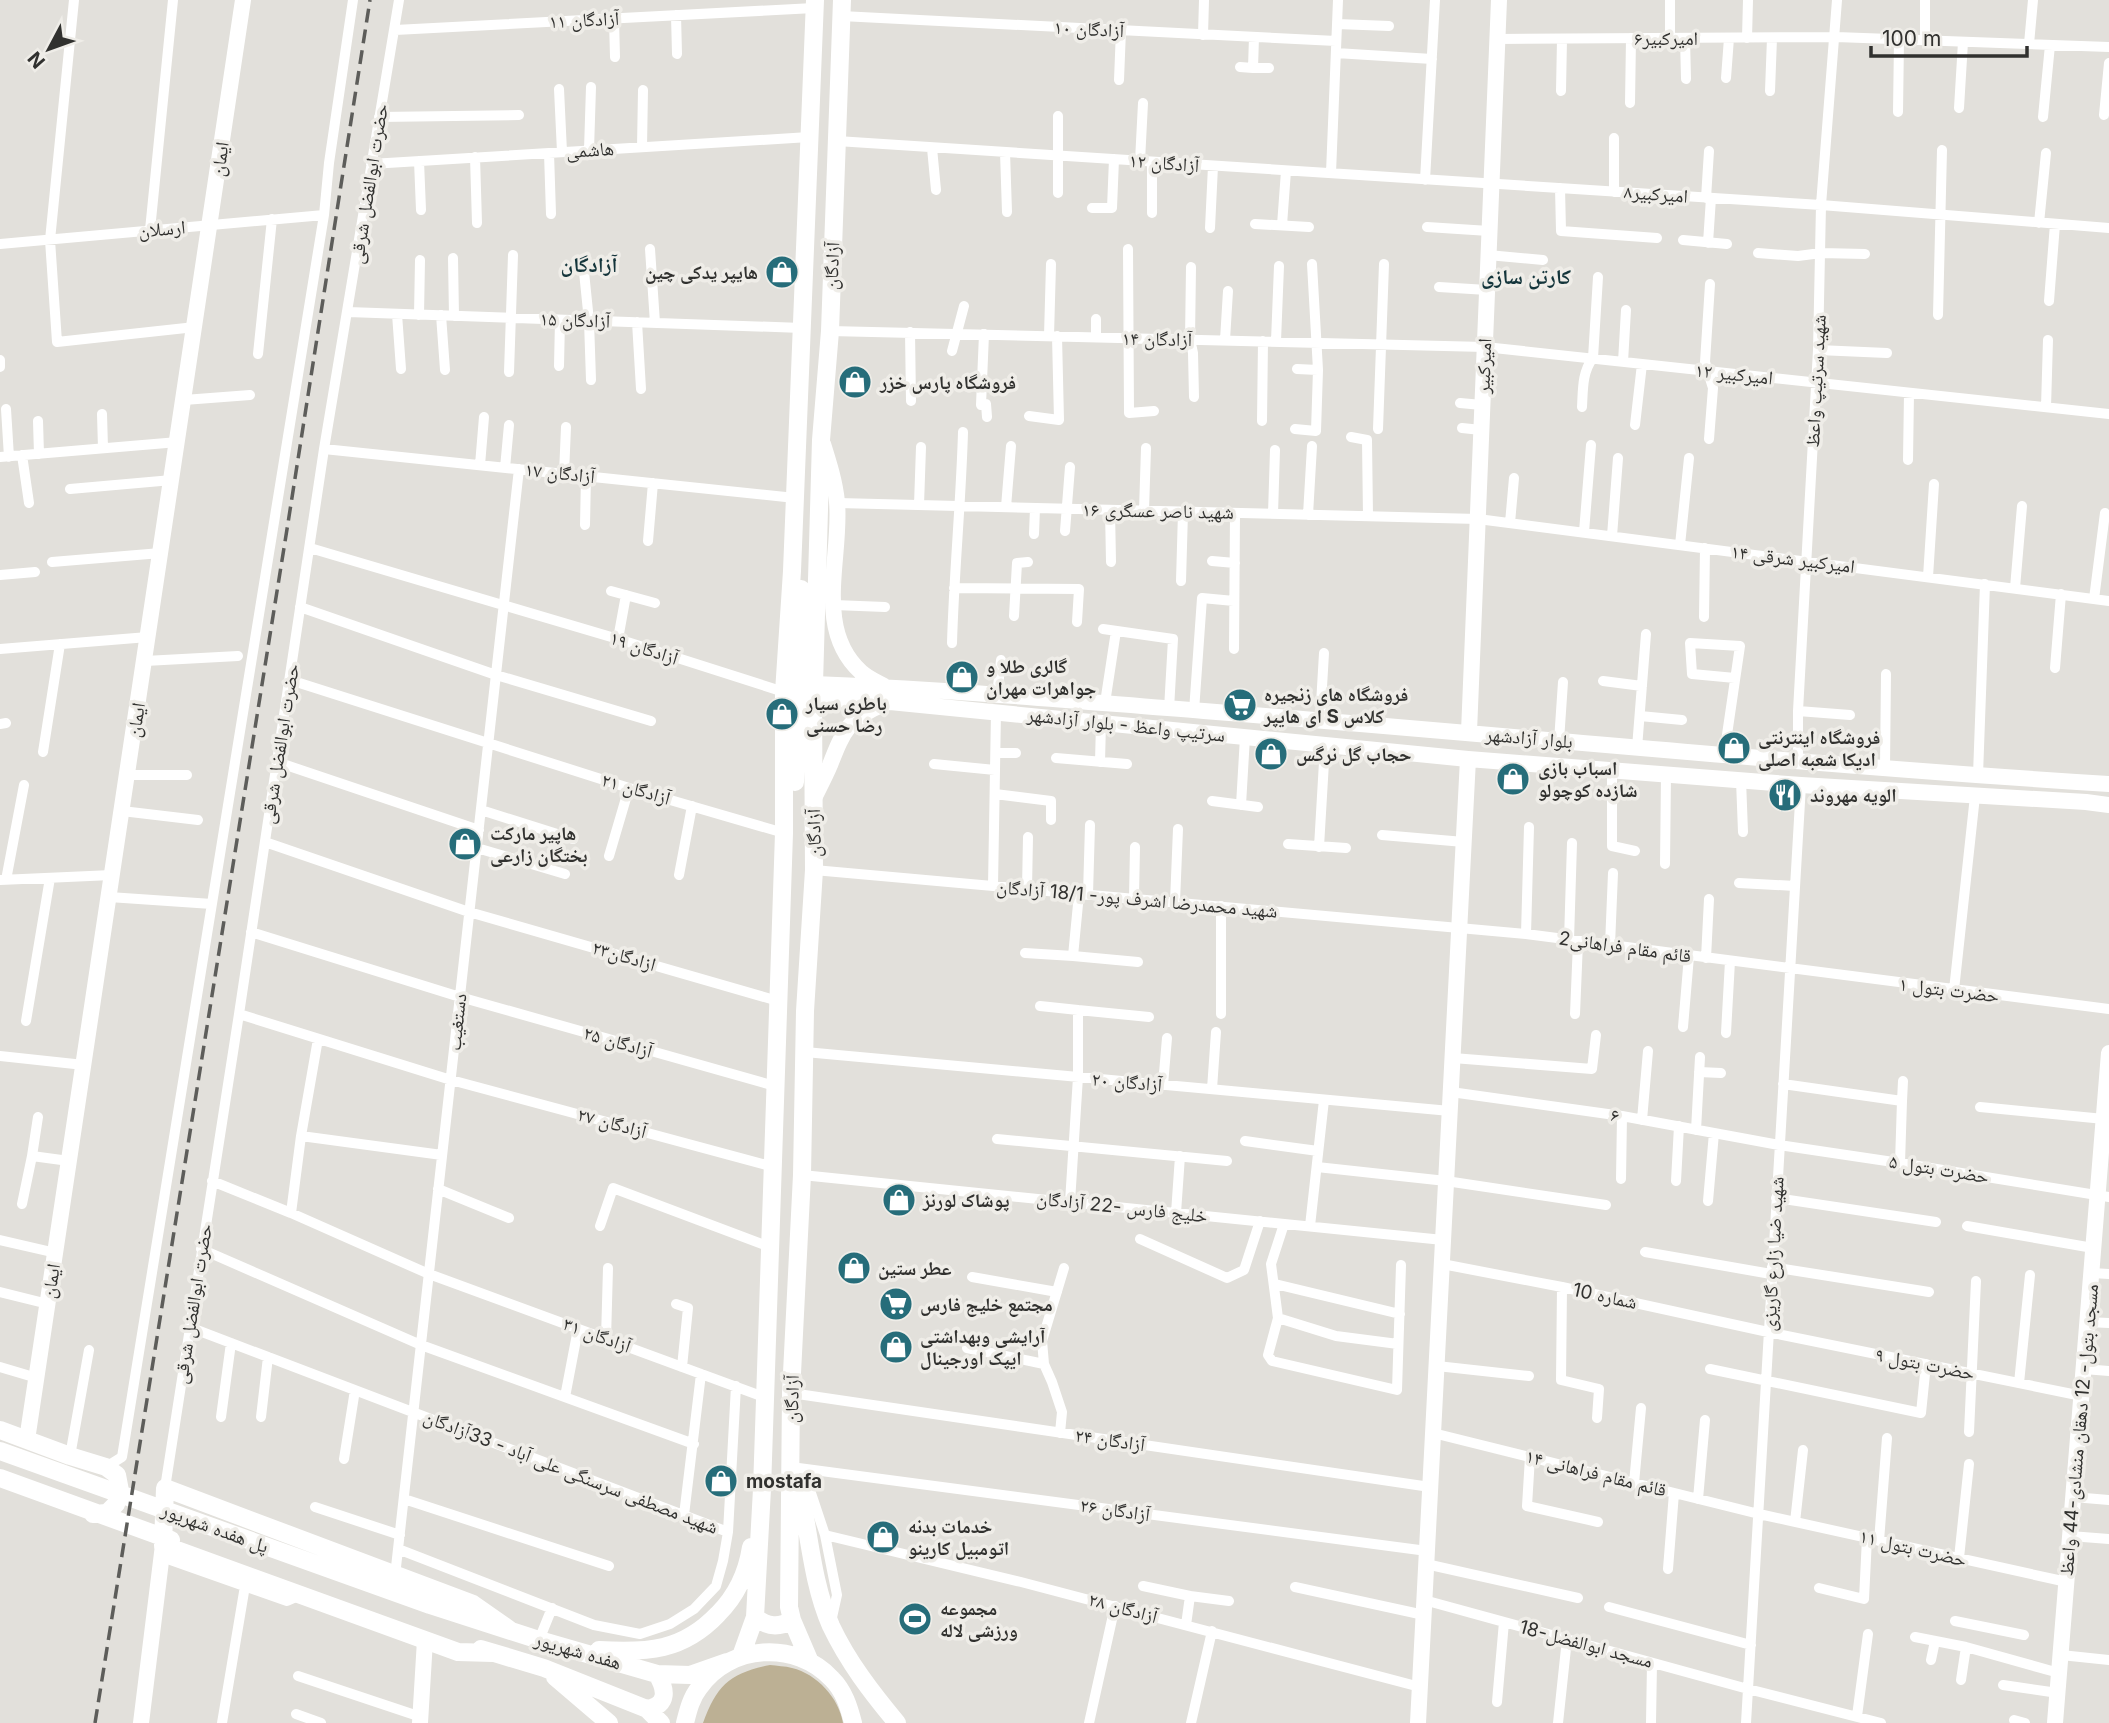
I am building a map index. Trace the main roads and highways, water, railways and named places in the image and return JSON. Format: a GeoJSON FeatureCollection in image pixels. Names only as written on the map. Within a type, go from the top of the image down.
{"type":"FeatureCollection","features":[{"type":"Feature","properties":{"kind":"main road","name":"آزادگان"},"geometry":{"type":"LineString","coordinates":[[810,1662],[789,1607],[797,1468],[791,1393],[802,1175],[804,1011],[814,870],[813,800],[792,571],[814,4]]}},
{"type":"Feature","properties":{"kind":"main road","name":"آزادگان"},"geometry":{"type":"LineString","coordinates":[[734,1659],[755,1617],[774,1167],[784,826],[802,690],[830,331],[841,8]]}},
{"type":"Feature","properties":{"kind":"main road"},"geometry":{"type":"LineString","coordinates":[[806,233],[812,241],[820,245],[833,237]]}},
{"type":"Feature","properties":{"kind":"main road"},"geometry":{"type":"LineString","coordinates":[[804,279],[821,274],[828,278],[832,285]]}},
{"type":"Feature","properties":{"kind":"main road"},"geometry":{"type":"LineString","coordinates":[[0,1430],[106,1467],[117,1475],[120,1491],[116,1504],[107,1513],[96,1514],[82,1512],[0,1484]]}},
{"type":"Feature","properties":{"kind":"main road","name":"پل هفده شهریور"},"geometry":{"type":"LineString","coordinates":[[0,1451],[430,1605]]}},
{"type":"Feature","properties":{"kind":"main road"},"geometry":{"type":"LineString","coordinates":[[797,1468],[816,1577],[831,1625],[867,1687],[897,1723]]}},
{"type":"Feature","properties":{"kind":"main road","name":"پل هفده شهریور"},"geometry":{"type":"LineString","coordinates":[[0,1478],[425,1636]]}},
{"type":"Feature","properties":{"kind":"main road"},"geometry":{"type":"LineString","coordinates":[[425,1636],[162,1551],[165,1488],[473,1604],[510,1630]]}},
{"type":"Feature","properties":{"kind":"main road"},"geometry":{"type":"LineString","coordinates":[[567,1648],[629,1652],[681,1642],[705,1628],[735,1596],[750,1556],[762,1489]]}},
{"type":"Feature","properties":{"kind":"main road","name":"هفده شهریور"},"geometry":{"type":"LineString","coordinates":[[430,1605],[657,1674],[690,1675],[765,1651],[788,1653],[810,1662]]}},
{"type":"Feature","properties":{"kind":"main road"},"geometry":{"type":"LineString","coordinates":[[755,1617],[774,1626],[792,1620]]}},
{"type":"Feature","properties":{"kind":"main road","name":"هفده شهریور"},"geometry":{"type":"LineString","coordinates":[[425,1636],[544,1668],[646,1709],[661,1723]]}},
{"type":"Feature","properties":{"kind":"main road"},"geometry":{"type":"LineString","coordinates":[[685,1723],[689,1707],[699,1688],[713,1672],[734,1659]]}},
{"type":"Feature","properties":{"kind":"main road"},"geometry":{"type":"LineString","coordinates":[[810,1662],[832,1679],[848,1703],[853,1723]]}},
{"type":"Feature","properties":{"kind":"main road"},"geometry":{"type":"LineString","coordinates":[[544,1668],[609,1723]]}},
{"type":"Feature","properties":{"kind":"main road"},"geometry":{"type":"LineString","coordinates":[[646,1709],[653,1708],[664,1694],[664,1686],[657,1674]]}},
{"type":"Feature","properties":{"kind":"railway"},"geometry":{"type":"LineString","coordinates":[[95,1723],[370,0]]}},
{"type":"Feature","properties":{"kind":"place","name":"هایپر یدکی چین"},"geometry":{"type":"Point","coordinates":[782,272]}},
{"type":"Feature","properties":{"kind":"place","name":"فروشگاه پارس خزر"},"geometry":{"type":"Point","coordinates":[855,382]}},
{"type":"Feature","properties":{"kind":"place","name":"گالری طلا و جواهرات مهران"},"geometry":{"type":"Point","coordinates":[962,677]}},
{"type":"Feature","properties":{"kind":"place","name":"فروشگاه های زنجیره ای هایپر S کلاس"},"geometry":{"type":"Point","coordinates":[1240,705]}},
{"type":"Feature","properties":{"kind":"place","name":"باطری سیار رضا حسنی"},"geometry":{"type":"Point","coordinates":[782,714]}},
{"type":"Feature","properties":{"kind":"place","name":"فروشگاه اینترنتی ادیکا شعبه اصلی"},"geometry":{"type":"Point","coordinates":[1734,748]}},
{"type":"Feature","properties":{"kind":"place","name":"حجاب گل نرگس"},"geometry":{"type":"Point","coordinates":[1271,754]}},
{"type":"Feature","properties":{"kind":"place","name":"اسباب بازی شازده کوچولو"},"geometry":{"type":"Point","coordinates":[1513,779]}},
{"type":"Feature","properties":{"kind":"place","name":"الویه مهروند"},"geometry":{"type":"Point","coordinates":[1785,795]}},
{"type":"Feature","properties":{"kind":"place","name":"هاپیر مارکت بختگان زارعی"},"geometry":{"type":"Point","coordinates":[465,844]}},
{"type":"Feature","properties":{"kind":"place","name":"پوشاک لورنز"},"geometry":{"type":"Point","coordinates":[899,1200]}},
{"type":"Feature","properties":{"kind":"place","name":"عطر ستین"},"geometry":{"type":"Point","coordinates":[854,1268]}},
{"type":"Feature","properties":{"kind":"place","name":"مجتمع خلیج فارس"},"geometry":{"type":"Point","coordinates":[896,1304]}},
{"type":"Feature","properties":{"kind":"place","name":"آرایشی وبهداشتی ایپک اورجینال"},"geometry":{"type":"Point","coordinates":[896,1347]}},
{"type":"Feature","properties":{"kind":"place","name":"mostafa"},"geometry":{"type":"Point","coordinates":[721,1481]}},
{"type":"Feature","properties":{"kind":"place","name":"خدمات بدنه اتومبیل کارینو"},"geometry":{"type":"Point","coordinates":[883,1537]}},
{"type":"Feature","properties":{"kind":"place","name":"مجموعه ورزشی لاله"},"geometry":{"type":"Point","coordinates":[915,1619]}},
{"type":"Feature","properties":{"kind":"district","name":"آزادگان"},"geometry":{"type":"Point","coordinates":[589,264]}},
{"type":"Feature","properties":{"kind":"district","name":"کارتن سازی"},"geometry":{"type":"Point","coordinates":[1526,276]}}]}
